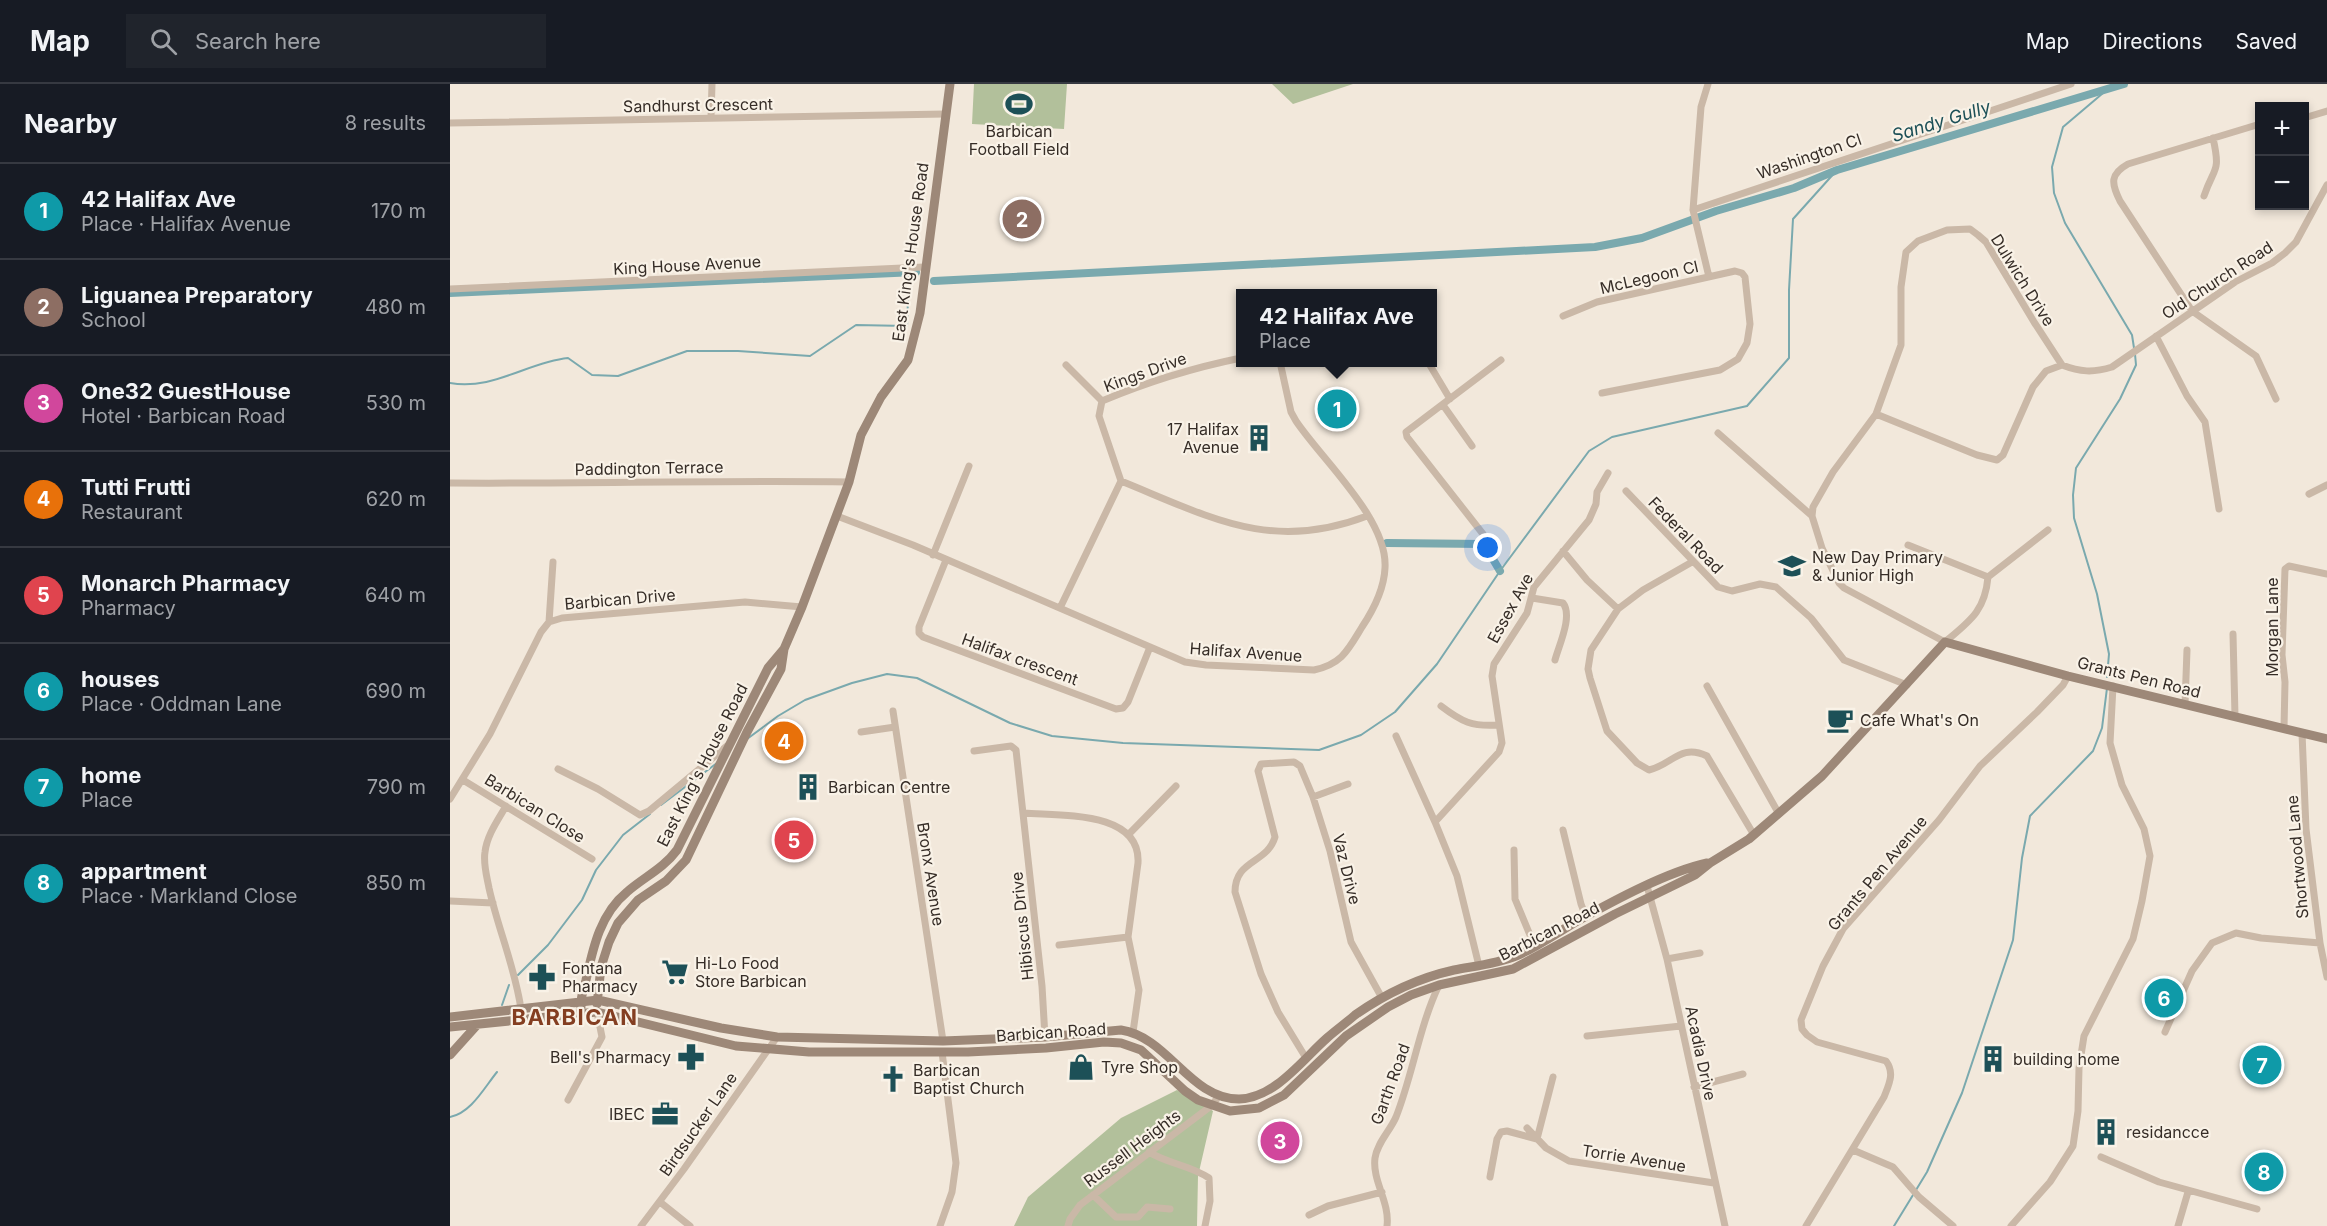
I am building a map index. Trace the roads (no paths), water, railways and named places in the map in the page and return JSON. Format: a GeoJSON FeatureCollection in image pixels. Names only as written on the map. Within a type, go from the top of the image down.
{"type":"FeatureCollection","features":[{"type":"Feature","properties":{"kind":"main road","name":"East King's House Road"},"geometry":{"type":"LineString","coordinates":[[597,1012],[602,967],[609,942],[618,923],[638,900],[666,881],[686,860],[747,732],[781,669],[784,650],[849,482],[861,435],[881,397],[908,360],[920,313],[924,267],[950,84]]}},
{"type":"Feature","properties":{"kind":"main road","name":"Grants Pen Road"},"geometry":{"type":"LineString","coordinates":[[1945,642],[2068,676],[2327,740]]}},
{"type":"Feature","properties":{"kind":"main road","name":"Barbican Road"},"geometry":{"type":"LineString","coordinates":[[450,1017],[520,1009],[581,1008],[736,1046],[808,1052],[942,1052],[1046,1048],[1104,1042],[1121,1043],[1141,1050],[1185,1091],[1211,1106],[1221,1110],[1243,1111],[1259,1108],[1284,1095],[1362,1023],[1411,995],[1439,985],[1513,969],[1650,896],[1695,875],[1754,835],[1822,776],[1945,642]]}},
{"type":"Feature","properties":{"kind":"main road","name":"East King's House Road"},"geometry":{"type":"LineString","coordinates":[[581,1008],[593,945],[602,924],[626,892],[669,861],[683,840],[768,668],[784,650]]}},
{"type":"Feature","properties":{"kind":"main road","name":"Barbican Road"},"geometry":{"type":"LineString","coordinates":[[1219,1096],[1242,1099],[1259,1095],[1274,1086],[1349,1020],[1382,998],[1413,982],[1433,975],[1499,962],[1535,946],[1586,916],[1647,886],[1688,867],[1710,863]]}},
{"type":"Feature","properties":{"kind":"main road","name":"Barbican Road"},"geometry":{"type":"LineString","coordinates":[[450,1027],[477,1025],[581,1008],[598,1000],[721,1028],[777,1037],[943,1041],[1045,1037],[1120,1030],[1133,1032]]}},
{"type":"Feature","properties":{"kind":"main road"},"geometry":{"type":"LineString","coordinates":[[450,1055],[477,1025],[474,1013]]}},
{"type":"Feature","properties":{"kind":"main road"},"geometry":{"type":"LineString","coordinates":[[1133,1032],[1160,1050],[1202,1086],[1219,1096]]}},
{"type":"Feature","properties":{"kind":"street"},"geometry":{"type":"LineString","coordinates":[[711,118],[712,84]]}},
{"type":"Feature","properties":{"kind":"street"},"geometry":{"type":"LineString","coordinates":[[1707,84],[1701,107],[1694,210],[1709,277]]}},
{"type":"Feature","properties":{"kind":"street","name":"Washington Cl"},"geometry":{"type":"LineString","coordinates":[[1694,210],[2071,84]]}},
{"type":"Feature","properties":{"kind":"street"},"geometry":{"type":"LineString","coordinates":[[2309,116],[2327,111]]}},
{"type":"Feature","properties":{"kind":"street","name":"Sandhurst Crescent"},"geometry":{"type":"LineString","coordinates":[[450,123],[945,114]]}},
{"type":"Feature","properties":{"kind":"street"},"geometry":{"type":"LineString","coordinates":[[2255,125],[2128,164],[2114,175],[2114,185],[2120,201],[2192,311],[2256,356],[2276,399]]}},
{"type":"Feature","properties":{"kind":"street"},"geometry":{"type":"LineString","coordinates":[[2204,196],[2217,167],[2218,159],[2213,138]]}},
{"type":"Feature","properties":{"kind":"street","name":"Old Church Road"},"geometry":{"type":"LineString","coordinates":[[2062,365],[2079,372],[2112,367],[2192,311],[2285,253],[2296,242],[2327,185]]}},
{"type":"Feature","properties":{"kind":"street","name":"Dulwich Drive"},"geometry":{"type":"LineString","coordinates":[[1812,516],[1816,497],[1876,414],[1901,345],[1901,286],[1904,257],[1918,241],[1947,230],[1970,230],[1986,242],[2062,365]]}},
{"type":"Feature","properties":{"kind":"street","name":"King House Avenue"},"geometry":{"type":"LineString","coordinates":[[450,289],[924,267]]}},
{"type":"Feature","properties":{"kind":"street","name":"McLegoon Cl"},"geometry":{"type":"LineString","coordinates":[[1563,316],[1597,302],[1709,277],[1742,273],[1746,281],[1750,324],[1747,343],[1738,359],[1720,370],[1602,393]]}},
{"type":"Feature","properties":{"kind":"street"},"geometry":{"type":"LineString","coordinates":[[2156,336],[2187,396],[2205,422],[2219,509]]}},
{"type":"Feature","properties":{"kind":"street","name":"Kings Drive"},"geometry":{"type":"LineString","coordinates":[[1121,481],[1099,416],[1102,401],[1160,379],[1236,359]]}},
{"type":"Feature","properties":{"kind":"street"},"geometry":{"type":"LineString","coordinates":[[1495,556],[1483,534],[1407,437],[1406,432],[1501,360]]}},
{"type":"Feature","properties":{"kind":"street"},"geometry":{"type":"LineString","coordinates":[[1066,365],[1102,401]]}},
{"type":"Feature","properties":{"kind":"street"},"geometry":{"type":"LineString","coordinates":[[1876,414],[1977,455],[1997,460],[2003,455],[2033,387],[2046,371],[2062,365]]}},
{"type":"Feature","properties":{"kind":"street","name":"Halifax Avenue"},"geometry":{"type":"LineString","coordinates":[[837,516],[1185,662],[1314,670],[1328,667],[1344,656],[1376,606],[1385,566],[1383,548],[1361,503],[1296,422],[1281,367]]}},
{"type":"Feature","properties":{"kind":"street"},"geometry":{"type":"LineString","coordinates":[[1430,367],[1450,399]]}},
{"type":"Feature","properties":{"kind":"street"},"geometry":{"type":"LineString","coordinates":[[1443,405],[1472,446]]}},
{"type":"Feature","properties":{"kind":"street"},"geometry":{"type":"LineString","coordinates":[[1718,433],[1812,516],[1822,548],[1839,583],[1844,588],[1945,642],[1980,610],[1988,577],[2048,530]]}},
{"type":"Feature","properties":{"kind":"street"},"geometry":{"type":"LineString","coordinates":[[933,555],[969,466]]}},
{"type":"Feature","properties":{"kind":"street","name":"Essex Ave"},"geometry":{"type":"LineString","coordinates":[[1435,822],[1499,752],[1502,743],[1492,670],[1527,613],[1534,587],[1589,520],[1596,504],[1597,492],[1608,473]]}},
{"type":"Feature","properties":{"kind":"street","name":"Paddington Terrace"},"geometry":{"type":"LineString","coordinates":[[450,483],[651,483],[721,480],[849,482]]}},
{"type":"Feature","properties":{"kind":"street"},"geometry":{"type":"LineString","coordinates":[[1060,608],[1121,481],[1222,522],[1250,529],[1282,533],[1330,529],[1368,516]]}},
{"type":"Feature","properties":{"kind":"street"},"geometry":{"type":"LineString","coordinates":[[2309,494],[2327,486]]}},
{"type":"Feature","properties":{"kind":"street","name":"Federal Road"},"geometry":{"type":"LineString","coordinates":[[1626,491],[1709,580],[1725,591],[1765,583],[1776,587],[1811,618],[1844,660],[1907,685]]}},
{"type":"Feature","properties":{"kind":"street"},"geometry":{"type":"LineString","coordinates":[[1908,545],[1988,577]]}},
{"type":"Feature","properties":{"kind":"street"},"geometry":{"type":"LineString","coordinates":[[1563,552],[1587,580],[1618,609]]}},
{"type":"Feature","properties":{"kind":"street","name":"Halifax crescent"},"geometry":{"type":"LineString","coordinates":[[946,560],[919,627],[919,633],[923,637],[1116,709],[1124,708],[1128,702],[1150,647]]}},
{"type":"Feature","properties":{"kind":"street"},"geometry":{"type":"LineString","coordinates":[[549,622],[553,562]]}},
{"type":"Feature","properties":{"kind":"street"},"geometry":{"type":"LineString","coordinates":[[1692,562],[1643,590],[1618,609],[1591,650],[1588,669],[1607,731],[1637,764],[1649,770],[1681,753],[1690,751],[1707,756],[1754,835]]}},
{"type":"Feature","properties":{"kind":"street","name":"Morgan Lane"},"geometry":{"type":"LineString","coordinates":[[2284,728],[2285,682],[2282,655],[2285,569],[2289,566],[2327,574]]}},
{"type":"Feature","properties":{"kind":"street"},"geometry":{"type":"LineString","coordinates":[[1532,598],[1563,603],[1566,608],[1566,617],[1555,660]]}},
{"type":"Feature","properties":{"kind":"street","name":"Barbican Drive"},"geometry":{"type":"LineString","coordinates":[[450,800],[490,734],[541,632],[549,622],[562,618],[745,602],[802,607]]}},
{"type":"Feature","properties":{"kind":"street"},"geometry":{"type":"LineString","coordinates":[[2233,634],[2235,716]]}},
{"type":"Feature","properties":{"kind":"street"},"geometry":{"type":"LineString","coordinates":[[2186,704],[2187,650]]}},
{"type":"Feature","properties":{"kind":"street","name":"Grants Pen Avenue"},"geometry":{"type":"LineString","coordinates":[[1806,1226],[1884,1097],[1891,1080],[1886,1061],[1817,1042],[1802,1029],[1801,1020],[1823,966],[1843,929],[1939,820],[1980,766],[2037,712],[2063,685],[2068,676]]}},
{"type":"Feature","properties":{"kind":"street"},"geometry":{"type":"LineString","coordinates":[[1707,686],[1779,814]]}},
{"type":"Feature","properties":{"kind":"street"},"geometry":{"type":"LineString","coordinates":[[2011,1226],[2050,1182],[2073,1146],[2084,1036],[2133,939],[2142,901],[2150,856],[2144,828],[2122,785],[2110,743],[2113,686]]}},
{"type":"Feature","properties":{"kind":"street"},"geometry":{"type":"LineString","coordinates":[[1441,706],[1456,718],[1476,726],[1499,725]]}},
{"type":"Feature","properties":{"kind":"street","name":"Bronx Avenue"},"geometry":{"type":"LineString","coordinates":[[893,711],[943,1041]]}},
{"type":"Feature","properties":{"kind":"street"},"geometry":{"type":"LineString","coordinates":[[861,732],[896,727]]}},
{"type":"Feature","properties":{"kind":"street","name":"Shortwood Lane"},"geometry":{"type":"LineString","coordinates":[[2302,733],[2306,829],[2320,943],[2327,977]]}},
{"type":"Feature","properties":{"kind":"street"},"geometry":{"type":"LineString","coordinates":[[1396,736],[1457,876],[1479,966]]}},
{"type":"Feature","properties":{"kind":"street"},"geometry":{"type":"LineString","coordinates":[[558,769],[598,789],[640,815],[649,811],[728,746]]}},
{"type":"Feature","properties":{"kind":"street","name":"Hibiscus Drive"},"geometry":{"type":"LineString","coordinates":[[974,752],[1011,746],[1016,750],[1042,986],[1045,1037]]}},
{"type":"Feature","properties":{"kind":"street","name":"Vaz Drive"},"geometry":{"type":"LineString","coordinates":[[1306,1058],[1278,1012],[1261,974],[1234,892],[1239,871],[1272,846],[1275,837],[1258,769],[1263,763],[1294,762],[1300,766],[1313,797],[1330,851],[1351,942],[1382,998]]}},
{"type":"Feature","properties":{"kind":"street","name":"Barbican Close"},"geometry":{"type":"LineString","coordinates":[[463,780],[592,860]]}},
{"type":"Feature","properties":{"kind":"street"},"geometry":{"type":"LineString","coordinates":[[1313,797],[1348,784]]}},
{"type":"Feature","properties":{"kind":"street"},"geometry":{"type":"LineString","coordinates":[[1128,835],[1176,786]]}},
{"type":"Feature","properties":{"kind":"street"},"geometry":{"type":"LineString","coordinates":[[506,806],[489,838],[484,853],[485,869],[492,903],[516,982],[520,1009]]}},
{"type":"Feature","properties":{"kind":"street"},"geometry":{"type":"LineString","coordinates":[[1024,813],[1099,819],[1114,824],[1128,835],[1139,854],[1128,937],[1139,990],[1133,1032]]}},
{"type":"Feature","properties":{"kind":"street"},"geometry":{"type":"LineString","coordinates":[[1563,830],[1586,916]]}},
{"type":"Feature","properties":{"kind":"street"},"geometry":{"type":"LineString","coordinates":[[1514,850],[1515,899],[1535,946]]}},
{"type":"Feature","properties":{"kind":"street","name":"Acadia Drive"},"geometry":{"type":"LineString","coordinates":[[1647,886],[1667,959],[1725,1226]]}},
{"type":"Feature","properties":{"kind":"street"},"geometry":{"type":"LineString","coordinates":[[450,901],[492,903]]}},
{"type":"Feature","properties":{"kind":"street"},"geometry":{"type":"LineString","coordinates":[[2165,1032],[2192,971],[2212,943],[2236,933],[2261,938],[2320,943]]}},
{"type":"Feature","properties":{"kind":"street"},"geometry":{"type":"LineString","coordinates":[[1059,945],[1128,937]]}},
{"type":"Feature","properties":{"kind":"street"},"geometry":{"type":"LineString","coordinates":[[1667,959],[1700,952]]}},
{"type":"Feature","properties":{"kind":"street","name":"Garth Road"},"geometry":{"type":"LineString","coordinates":[[1387,1226],[1387,1210],[1375,1168],[1375,1157],[1395,1119],[1439,985]]}},
{"type":"Feature","properties":{"kind":"street"},"geometry":{"type":"LineString","coordinates":[[568,1100],[602,1037],[597,1012]]}},
{"type":"Feature","properties":{"kind":"street"},"geometry":{"type":"LineString","coordinates":[[1587,1036],[1682,1026]]}},
{"type":"Feature","properties":{"kind":"street","name":"Birdsucker Lane"},"geometry":{"type":"LineString","coordinates":[[641,1226],[777,1037]]}},
{"type":"Feature","properties":{"kind":"street"},"geometry":{"type":"LineString","coordinates":[[940,1226],[952,1192],[956,1163],[942,1052]]}},
{"type":"Feature","properties":{"kind":"street"},"geometry":{"type":"LineString","coordinates":[[1694,1087],[1743,1074]]}},
{"type":"Feature","properties":{"kind":"street"},"geometry":{"type":"LineString","coordinates":[[1490,1177],[1497,1139],[1501,1132],[1507,1131],[1537,1139],[1553,1077]]}},
{"type":"Feature","properties":{"kind":"street","name":"Russell Heights"},"geometry":{"type":"LineString","coordinates":[[1068,1226],[1080,1204],[1211,1106],[1219,1096]]}},
{"type":"Feature","properties":{"kind":"street","name":"Torrie Avenue"},"geometry":{"type":"LineString","coordinates":[[1527,1128],[1558,1157],[1569,1161],[1714,1183]]}},
{"type":"Feature","properties":{"kind":"street"},"geometry":{"type":"LineString","coordinates":[[1853,1150],[1893,1167],[1919,1197],[1953,1226]]}},
{"type":"Feature","properties":{"kind":"street"},"geometry":{"type":"LineString","coordinates":[[1149,1152],[1161,1159],[1197,1170],[1209,1178],[1210,1201],[1205,1226]]}},
{"type":"Feature","properties":{"kind":"street"},"geometry":{"type":"LineString","coordinates":[[2101,1157],[2188,1192],[2258,1209]]}},
{"type":"Feature","properties":{"kind":"street"},"geometry":{"type":"LineString","coordinates":[[1309,1215],[1328,1206],[1382,1192]]}},
{"type":"Feature","properties":{"kind":"street"},"geometry":{"type":"LineString","coordinates":[[2178,1226],[2188,1192]]}},
{"type":"Feature","properties":{"kind":"street"},"geometry":{"type":"LineString","coordinates":[[1093,1195],[1116,1217],[1126,1219],[1138,1217],[1147,1207],[1170,1209]]}},
{"type":"Feature","properties":{"kind":"street"},"geometry":{"type":"LineString","coordinates":[[660,1202],[690,1226]]}},
{"type":"Feature","properties":{"kind":"waterway","name":"Sandy Gully"},"geometry":{"type":"LineString","coordinates":[[934,281],[1595,247],[1642,238],[1716,211],[1794,188],[1837,170],[2124,84]]}},
{"type":"Feature","properties":{"kind":"waterway"},"geometry":{"type":"LineString","coordinates":[[2109,88],[2063,127],[2052,167],[2054,193],[2065,223],[2132,335],[2134,348]]}},
{"type":"Feature","properties":{"kind":"waterway"},"geometry":{"type":"LineString","coordinates":[[747,739],[805,700],[852,683],[887,674],[917,678],[1010,723],[1052,736],[1123,743],[1319,750],[1361,735],[1395,712],[1437,664],[1500,571],[1589,451],[1612,437],[1747,406],[1789,358],[1789,290],[1793,219],[1837,170]]}},
{"type":"Feature","properties":{"kind":"waterway"},"geometry":{"type":"LineString","coordinates":[[450,383],[481,383],[568,358],[592,375],[618,376],[687,351],[738,351],[810,356],[856,325],[907,326],[909,272]]}},
{"type":"Feature","properties":{"kind":"waterway"},"geometry":{"type":"LineString","coordinates":[[450,293],[916,272]]}},
{"type":"Feature","properties":{"kind":"waterway"},"geometry":{"type":"LineString","coordinates":[[2107,677],[2109,654],[2097,594],[2074,518],[2073,495],[2076,468],[2120,399],[2136,365],[2135,354]]}},
{"type":"Feature","properties":{"kind":"waterway"},"geometry":{"type":"LineString","coordinates":[[1387,543],[1484,544],[1500,571]]}},
{"type":"Feature","properties":{"kind":"waterway"},"geometry":{"type":"LineString","coordinates":[[1916,1190],[1927,1172],[1962,1093],[2013,940],[2022,858],[2030,816],[2093,751],[2102,728],[2107,688]]}},
{"type":"Feature","properties":{"kind":"waterway"},"geometry":{"type":"LineString","coordinates":[[661,805],[717,763]]}},
{"type":"Feature","properties":{"kind":"waterway"},"geometry":{"type":"LineString","coordinates":[[518,975],[548,945],[582,900],[596,870],[623,835],[650,814]]}},
{"type":"Feature","properties":{"kind":"waterway"},"geometry":{"type":"LineString","coordinates":[[502,1005],[509,985]]}},
{"type":"Feature","properties":{"kind":"waterway"},"geometry":{"type":"LineString","coordinates":[[450,1117],[458,1115],[471,1105],[497,1072]]}},
{"type":"Feature","properties":{"kind":"waterway"},"geometry":{"type":"LineString","coordinates":[[1894,1226],[1913,1195]]}},
{"type":"Feature","properties":{"kind":"place","name":"Barbican Football Field"},"geometry":{"type":"Point","coordinates":[1019,104]}},
{"type":"Feature","properties":{"kind":"place","name":"Liguanea Preparatory"},"geometry":{"type":"Point","coordinates":[1022,219]}},
{"type":"Feature","properties":{"kind":"place","name":"42 Halifax Ave"},"geometry":{"type":"Point","coordinates":[1337,409]}},
{"type":"Feature","properties":{"kind":"place","name":"17 Halifax Avenue"},"geometry":{"type":"Point","coordinates":[1259,438]}},
{"type":"Feature","properties":{"kind":"place","name":"New Day Primary & Junior High"},"geometry":{"type":"Point","coordinates":[1792,566]}},
{"type":"Feature","properties":{"kind":"place","name":"Cafe What's On"},"geometry":{"type":"Point","coordinates":[1840,720]}},
{"type":"Feature","properties":{"kind":"place","name":"Tutti Frutti"},"geometry":{"type":"Point","coordinates":[784,741]}},
{"type":"Feature","properties":{"kind":"place","name":"Barbican Centre"},"geometry":{"type":"Point","coordinates":[808,787]}},
{"type":"Feature","properties":{"kind":"place","name":"Monarch Pharmacy"},"geometry":{"type":"Point","coordinates":[794,840]}},
{"type":"Feature","properties":{"kind":"place","name":"Hi-Lo Food Store Barbican"},"geometry":{"type":"Point","coordinates":[675,972]}},
{"type":"Feature","properties":{"kind":"place","name":"Fontana Pharmacy"},"geometry":{"type":"Point","coordinates":[542,977]}},
{"type":"Feature","properties":{"kind":"place","name":"houses"},"geometry":{"type":"Point","coordinates":[2164,998]}},
{"type":"Feature","properties":{"kind":"place","name":"Bell's Pharmacy"},"geometry":{"type":"Point","coordinates":[691,1057]}},
{"type":"Feature","properties":{"kind":"place","name":"building home"},"geometry":{"type":"Point","coordinates":[1993,1059]}},
{"type":"Feature","properties":{"kind":"place","name":"home"},"geometry":{"type":"Point","coordinates":[2262,1065]}},
{"type":"Feature","properties":{"kind":"place","name":"Tyre Shop"},"geometry":{"type":"Point","coordinates":[1081,1067]}},
{"type":"Feature","properties":{"kind":"place","name":"Barbican Baptist Church"},"geometry":{"type":"Point","coordinates":[893,1079]}},
{"type":"Feature","properties":{"kind":"place","name":"IBEC"},"geometry":{"type":"Point","coordinates":[665,1114]}},
{"type":"Feature","properties":{"kind":"place","name":"residancce"},"geometry":{"type":"Point","coordinates":[2106,1132]}},
{"type":"Feature","properties":{"kind":"place","name":"One32 GuestHouse"},"geometry":{"type":"Point","coordinates":[1280,1141]}},
{"type":"Feature","properties":{"kind":"place","name":"appartment"},"geometry":{"type":"Point","coordinates":[2264,1172]}},
{"type":"Feature","properties":{"kind":"district","name":"BARBICAN"},"geometry":{"type":"Point","coordinates":[575,1017]}}]}
